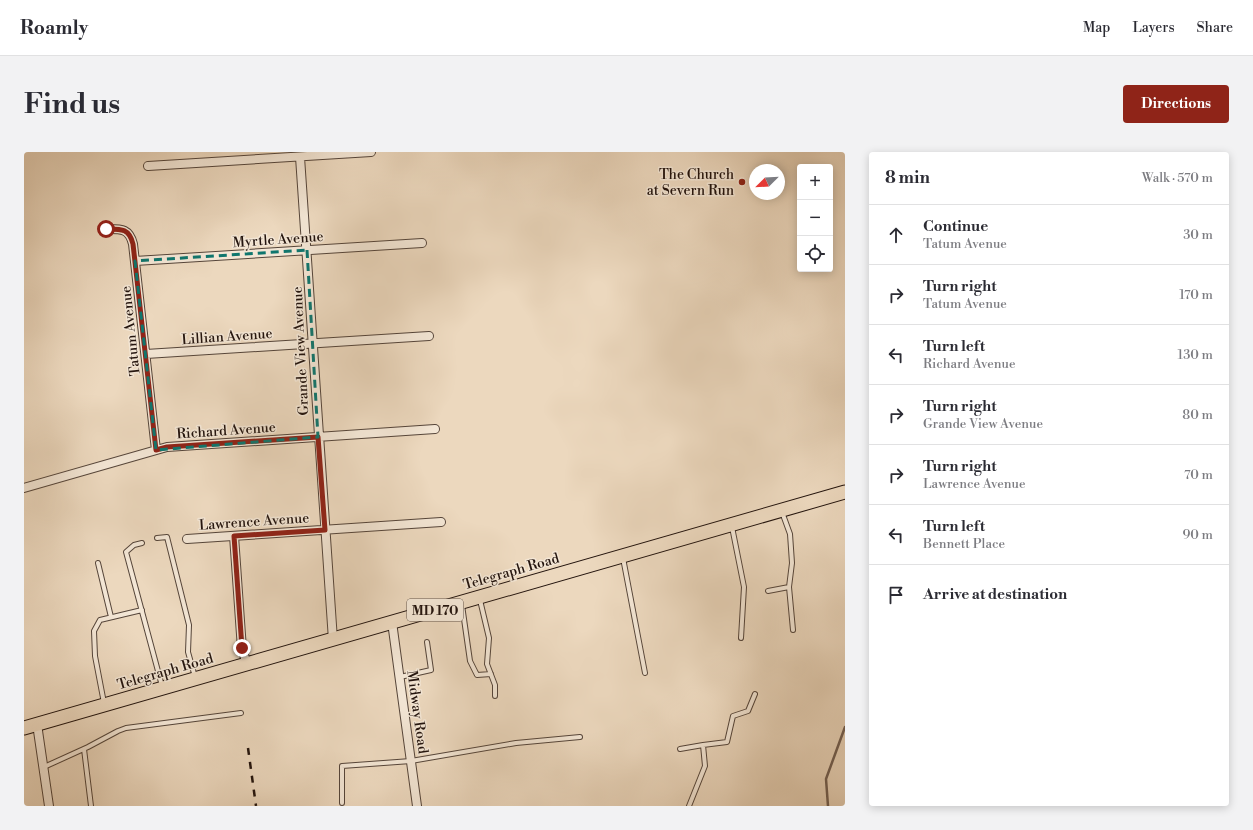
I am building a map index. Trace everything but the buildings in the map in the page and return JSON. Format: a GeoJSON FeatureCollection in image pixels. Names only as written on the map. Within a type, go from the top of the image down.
{"type":"FeatureCollection","features":[{"type":"Feature","properties":{"kind":"main road","name":"Telegraph Road"},"geometry":{"type":"LineString","coordinates":[[24,728],[845,492]]}},
{"type":"Feature","properties":{"kind":"street"},"geometry":{"type":"LineString","coordinates":[[148,166],[371,152]]}},
{"type":"Feature","properties":{"kind":"street","name":"Grande View Avenue"},"geometry":{"type":"LineString","coordinates":[[300,157],[333,640]]}},
{"type":"Feature","properties":{"kind":"street","name":"Tatum Avenue"},"geometry":{"type":"LineString","coordinates":[[106,229],[124,231],[130,234],[133,244],[156,450]]}},
{"type":"Feature","properties":{"kind":"street","name":"Myrtle Avenue"},"geometry":{"type":"LineString","coordinates":[[135,261],[422,242]]}},
{"type":"Feature","properties":{"kind":"street","name":"Lillian Avenue"},"geometry":{"type":"LineString","coordinates":[[146,354],[429,336]]}},
{"type":"Feature","properties":{"kind":"street","name":"Richard Avenue"},"geometry":{"type":"LineString","coordinates":[[24,488],[167,447],[435,429]]}},
{"type":"Feature","properties":{"kind":"street","name":"Lawrence Avenue"},"geometry":{"type":"LineString","coordinates":[[188,539],[441,522]]}},
{"type":"Feature","properties":{"kind":"street"},"geometry":{"type":"LineString","coordinates":[[234,536],[242,648],[247,664]]}},
{"type":"Feature","properties":{"kind":"street","name":"Midway Road"},"geometry":{"type":"LineString","coordinates":[[392,622],[417,806]]}},
{"type":"Feature","properties":{"kind":"street"},"geometry":{"type":"LineString","coordinates":[[37,724],[49,806]]}},
{"type":"Feature","properties":{"kind":"lane"},"geometry":{"type":"LineString","coordinates":[[781,510],[790,534],[792,563],[789,587],[793,630]]}},
{"type":"Feature","properties":{"kind":"lane"},"geometry":{"type":"LineString","coordinates":[[732,524],[744,587],[741,638]]}},
{"type":"Feature","properties":{"kind":"lane"},"geometry":{"type":"LineString","coordinates":[[156,538],[167,537],[189,625],[188,652],[196,679]]}},
{"type":"Feature","properties":{"kind":"lane"},"geometry":{"type":"LineString","coordinates":[[142,543],[134,546],[126,552],[163,688]]}},
{"type":"Feature","properties":{"kind":"lane"},"geometry":{"type":"LineString","coordinates":[[623,556],[645,673]]}},
{"type":"Feature","properties":{"kind":"lane"},"geometry":{"type":"LineString","coordinates":[[98,563],[110,617]]}},
{"type":"Feature","properties":{"kind":"lane"},"geometry":{"type":"LineString","coordinates":[[768,591],[789,587]]}},
{"type":"Feature","properties":{"kind":"lane"},"geometry":{"type":"LineString","coordinates":[[479,597],[489,638],[487,664],[495,685],[495,696]]}},
{"type":"Feature","properties":{"kind":"lane"},"geometry":{"type":"LineString","coordinates":[[461,602],[470,661],[476,675],[491,674]]}},
{"type":"Feature","properties":{"kind":"lane"},"geometry":{"type":"LineString","coordinates":[[105,705],[95,656],[94,631],[100,620],[142,610]]}},
{"type":"Feature","properties":{"kind":"lane"},"geometry":{"type":"LineString","coordinates":[[400,677],[431,670],[427,642]]}},
{"type":"Feature","properties":{"kind":"lane"},"geometry":{"type":"LineString","coordinates":[[680,749],[727,742],[732,716],[748,711],[755,694]]}},
{"type":"Feature","properties":{"kind":"lane"},"geometry":{"type":"LineString","coordinates":[[44,768],[84,750],[126,728],[241,713]]}},
{"type":"Feature","properties":{"kind":"lane"},"geometry":{"type":"LineString","coordinates":[[342,803],[342,766],[411,761],[516,743],[580,737]]}},
{"type":"Feature","properties":{"kind":"lane"},"geometry":{"type":"LineString","coordinates":[[689,806],[705,766],[703,745]]}},
{"type":"Feature","properties":{"kind":"lane"},"geometry":{"type":"LineString","coordinates":[[84,750],[91,806]]}},
{"type":"Feature","properties":{"kind":"highlighted area"},"geometry":{"type":"Polygon","coordinates":[[[307,250],[318,437],[156,450],[135,261],[307,250]]]}},
{"type":"Feature","properties":{"kind":"waterway"},"geometry":{"type":"LineString","coordinates":[[828,806],[826,779],[845,727]]}},
{"type":"Feature","properties":{"kind":"railway"},"geometry":{"type":"LineString","coordinates":[[248,748],[256,806]]}},
{"type":"Feature","properties":{"kind":"place","name":"The Church at Severn Run"},"geometry":{"type":"Point","coordinates":[742,182]}},
{"type":"Feature","properties":{"kind":"route"},"geometry":{"type":"LineString","coordinates":[[106,229],[124,231],[132,237],[156,450],[167,447],[318,437],[325,530],[234,536],[242,648]]}}]}
